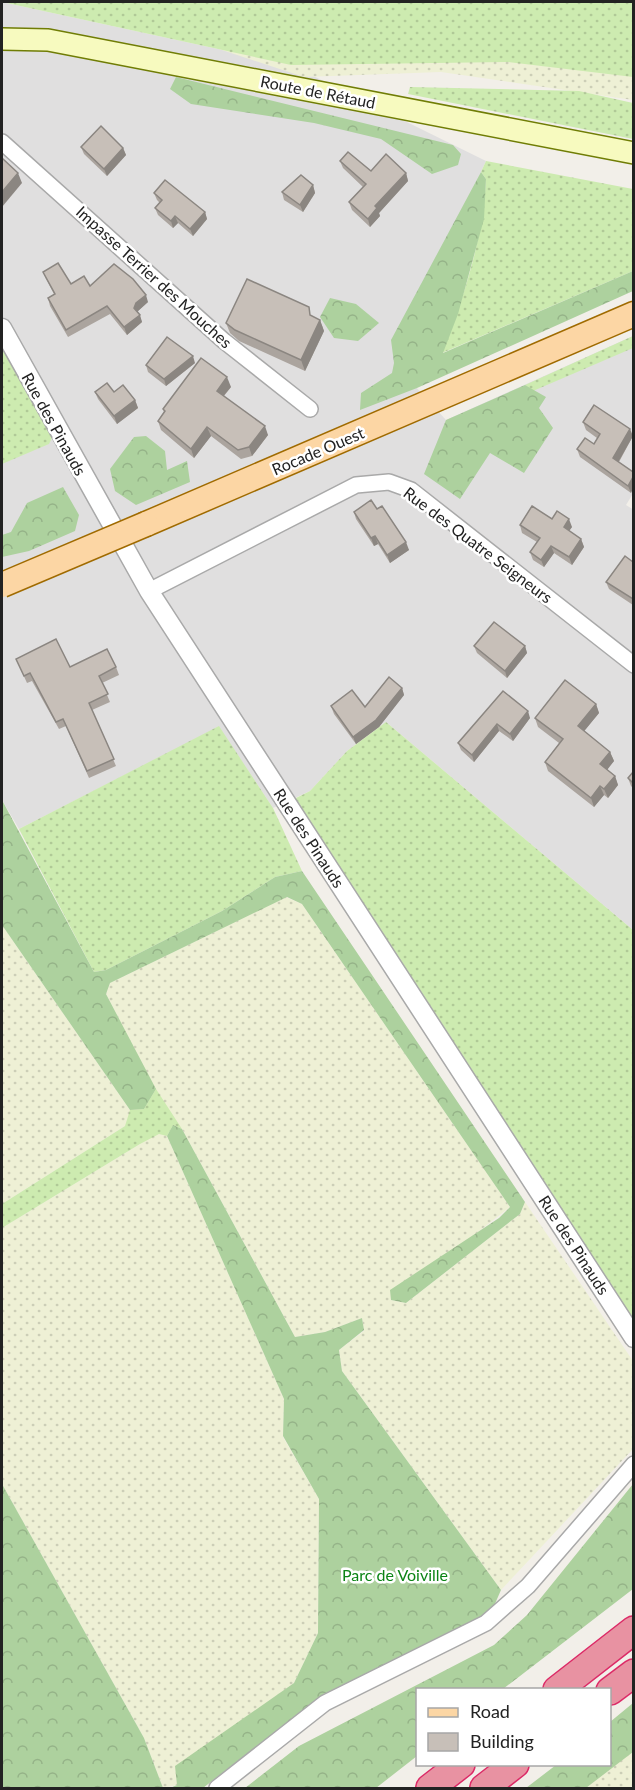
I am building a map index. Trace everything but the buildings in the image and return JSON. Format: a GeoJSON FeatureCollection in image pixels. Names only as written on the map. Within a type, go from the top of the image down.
{"type":"FeatureCollection","features":[{"type":"Feature","properties":{"kind":"highway"},"geometry":{"type":"LineString","coordinates":[[558,1688],[633,1630]]}},
{"type":"Feature","properties":{"kind":"highway"},"geometry":{"type":"LineString","coordinates":[[611,1689],[633,1672]]}},
{"type":"Feature","properties":{"kind":"highway"},"geometry":{"type":"LineString","coordinates":[[430,1788],[458,1766]]}},
{"type":"Feature","properties":{"kind":"highway"},"geometry":{"type":"LineString","coordinates":[[484,1788],[512,1766]]}},
{"type":"Feature","properties":{"kind":"main road","name":"Route de Rétaud"},"geometry":{"type":"LineString","coordinates":[[2,39],[48,40],[633,153]]}},
{"type":"Feature","properties":{"kind":"main road","name":"Rocade Ouest"},"geometry":{"type":"LineString","coordinates":[[2,585],[633,314]]}},
{"type":"Feature","properties":{"kind":"street","name":"Impasse Terrier des Mouches"},"geometry":{"type":"LineString","coordinates":[[2,142],[224,341],[310,409]]}},
{"type":"Feature","properties":{"kind":"street","name":"Rue des Pinauds"},"geometry":{"type":"LineString","coordinates":[[2,328],[149,591],[633,1338]]}},
{"type":"Feature","properties":{"kind":"street","name":"Rue des Quatre Seigneurs"},"geometry":{"type":"LineString","coordinates":[[149,591],[356,485],[389,482],[411,490],[633,666]]}},
{"type":"Feature","properties":{"kind":"street"},"geometry":{"type":"LineString","coordinates":[[218,1788],[325,1703],[486,1623],[528,1586],[633,1464]]}},
{"type":"Feature","properties":{"kind":"shaded area"},"geometry":{"type":"Polygon","coordinates":[[[2,2],[291,65],[486,161],[394,363],[446,420],[633,336],[634,492],[626,505],[634,510],[633,930],[386,722],[347,751],[310,791],[273,808],[219,727],[19,829],[2,800],[2,2]]]}},
{"type":"Feature","properties":{"kind":"green space"},"geometry":{"type":"Polygon","coordinates":[[[2,2],[633,2],[633,77],[507,62],[291,65],[2,2]]]}},
{"type":"Feature","properties":{"kind":"green space"},"geometry":{"type":"Polygon","coordinates":[[[77,2],[633,2],[633,100],[441,72],[304,77],[77,2]]]}},
{"type":"Feature","properties":{"kind":"green space"},"geometry":{"type":"Polygon","coordinates":[[[176,77],[453,145],[461,154],[458,165],[432,174],[381,139],[314,123],[191,104],[170,89],[176,77]]]}},
{"type":"Feature","properties":{"kind":"green space"},"geometry":{"type":"Polygon","coordinates":[[[410,87],[579,91],[633,103],[633,139],[408,94],[410,87]]]}},
{"type":"Feature","properties":{"kind":"green space"},"geometry":{"type":"Polygon","coordinates":[[[486,161],[633,189],[633,271],[442,353],[458,311],[477,246],[486,179],[481,172],[486,161]]]}},
{"type":"Feature","properties":{"kind":"green space"},"geometry":{"type":"Polygon","coordinates":[[[481,172],[486,179],[484,219],[458,314],[443,353],[633,271],[633,291],[417,388],[360,410],[361,393],[392,373],[394,363],[391,340],[481,172]]]}},
{"type":"Feature","properties":{"kind":"green space"},"geometry":{"type":"Polygon","coordinates":[[[330,298],[356,304],[379,323],[358,341],[334,338],[320,317],[330,298]]]}},
{"type":"Feature","properties":{"kind":"green space"},"geometry":{"type":"Polygon","coordinates":[[[633,336],[633,348],[533,391],[525,385],[633,336]]]}},
{"type":"Feature","properties":{"kind":"green space"},"geometry":{"type":"Polygon","coordinates":[[[2,348],[52,438],[49,444],[2,464],[2,348]]]}},
{"type":"Feature","properties":{"kind":"green space"},"geometry":{"type":"Polygon","coordinates":[[[525,385],[546,397],[539,408],[553,428],[524,473],[490,453],[460,499],[424,474],[446,420],[525,385]]]}},
{"type":"Feature","properties":{"kind":"green space"},"geometry":{"type":"Polygon","coordinates":[[[146,436],[165,451],[167,470],[187,461],[190,482],[136,505],[115,491],[110,469],[134,437],[146,436]]]}},
{"type":"Feature","properties":{"kind":"green space"},"geometry":{"type":"Polygon","coordinates":[[[63,487],[79,515],[75,531],[29,551],[2,557],[2,535],[11,532],[27,503],[63,487]]]}},
{"type":"Feature","properties":{"kind":"green space"},"geometry":{"type":"Polygon","coordinates":[[[386,722],[633,930],[633,1319],[294,799],[310,791],[347,751],[386,722]]]}},
{"type":"Feature","properties":{"kind":"green space"},"geometry":{"type":"Polygon","coordinates":[[[219,726],[273,808],[302,871],[275,877],[222,911],[106,970],[94,972],[19,829],[219,726]]]}},
{"type":"Feature","properties":{"kind":"green space"},"geometry":{"type":"Polygon","coordinates":[[[2,800],[94,972],[106,970],[222,911],[275,877],[302,871],[525,1202],[520,1214],[406,1303],[391,1300],[390,1290],[499,1218],[510,1207],[302,904],[287,897],[110,983],[106,994],[156,1089],[144,1109],[130,1110],[2,925],[2,800]]]}},
{"type":"Feature","properties":{"kind":"green space"},"geometry":{"type":"Polygon","coordinates":[[[286,897],[302,904],[510,1207],[391,1300],[406,1303],[520,1214],[525,1202],[633,1361],[633,1449],[501,1590],[342,1371],[339,1350],[364,1331],[362,1318],[325,1332],[295,1337],[182,1129],[173,1126],[167,1136],[284,1399],[283,1437],[319,1499],[318,1633],[294,1683],[239,1724],[177,1785],[163,1788],[144,1738],[2,1484],[2,1228],[140,1144],[125,1126],[2,1204],[2,925],[130,1110],[155,1089],[106,994],[110,983],[286,897]]]}},
{"type":"Feature","properties":{"kind":"green space"},"geometry":{"type":"Polygon","coordinates":[[[156,1089],[182,1129],[173,1125],[167,1136],[159,1134],[140,1144],[2,1228],[2,1204],[125,1126],[130,1110],[144,1109],[156,1089]]]}},
{"type":"Feature","properties":{"kind":"green space","name":"Parc de Voiville"},"geometry":{"type":"Polygon","coordinates":[[[173,1125],[182,1129],[295,1337],[325,1332],[362,1318],[364,1330],[339,1350],[342,1371],[501,1590],[494,1606],[479,1619],[324,1694],[203,1788],[170,1788],[177,1785],[175,1766],[294,1683],[318,1633],[319,1499],[283,1436],[284,1399],[167,1136],[173,1125]]]}},
{"type":"Feature","properties":{"kind":"green space"},"geometry":{"type":"Polygon","coordinates":[[[2,1484],[144,1738],[163,1788],[2,1788],[2,1484]]]}},
{"type":"Feature","properties":{"kind":"green space"},"geometry":{"type":"Polygon","coordinates":[[[633,1484],[633,1589],[504,1688],[416,1688],[416,1757],[376,1788],[245,1788],[299,1746],[494,1645],[527,1615],[633,1484]]]}},
{"type":"Feature","properties":{"kind":"green space"},"geometry":{"type":"Polygon","coordinates":[[[633,1703],[633,1752],[586,1788],[526,1788],[555,1766],[611,1766],[611,1721],[633,1703]]]}},
{"type":"Feature","properties":{"kind":"green space"},"geometry":{"type":"Polygon","coordinates":[[[633,1751],[633,1788],[586,1788],[613,1767],[633,1751]]]}}]}
